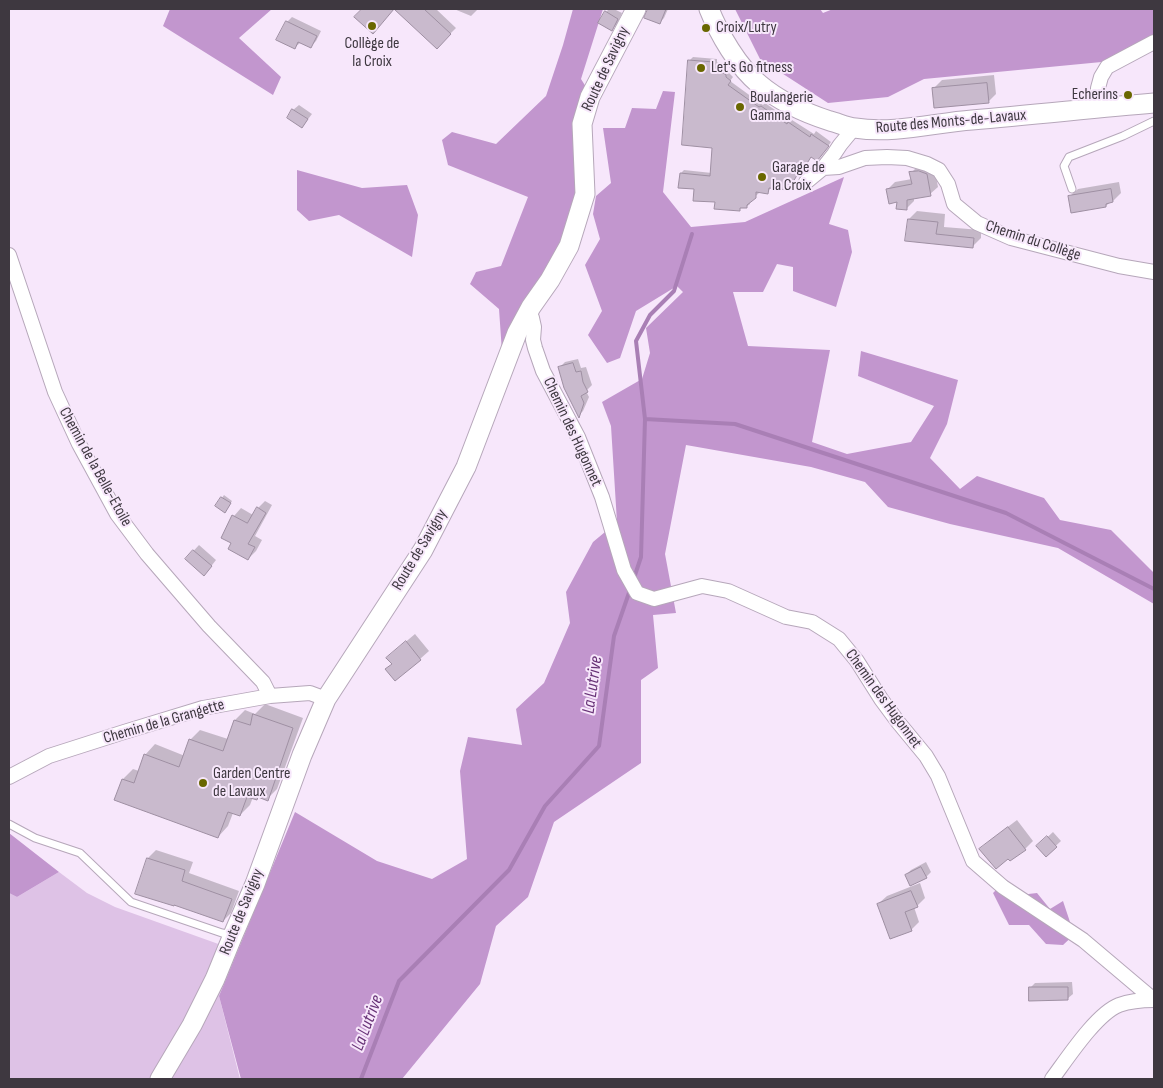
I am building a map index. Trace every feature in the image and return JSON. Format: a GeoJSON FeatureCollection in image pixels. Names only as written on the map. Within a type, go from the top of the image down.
{"type":"FeatureCollection","features":[{"type":"Feature","properties":{"kind":"street","name":"Route de Savigny"},"geometry":{"type":"LineString","coordinates":[[160,1079],[215,979],[255,884],[302,755],[326,698],[423,550],[466,467],[517,333],[569,246],[585,194],[582,124],[590,97],[636,9]]}},
{"type":"Feature","properties":{"kind":"street","name":"Route des Monts-de-Lavaux"},"geometry":{"type":"LineString","coordinates":[[709,9],[727,45],[758,84],[787,103],[815,116],[854,128],[902,128],[954,121],[1154,103]]}},
{"type":"Feature","properties":{"kind":"street"},"geometry":{"type":"LineString","coordinates":[[1098,108],[1098,88],[1101,77],[1107,68],[1154,42]]}},
{"type":"Feature","properties":{"kind":"street"},"geometry":{"type":"LineString","coordinates":[[806,182],[823,168],[854,128]]}},
{"type":"Feature","properties":{"kind":"street","name":"Chemin du Collège"},"geometry":{"type":"LineString","coordinates":[[823,168],[839,168],[865,158],[886,157],[907,158],[927,164],[939,170],[948,184],[954,204],[977,223],[1011,238],[1119,266],[1154,272]]}},
{"type":"Feature","properties":{"kind":"street","name":"Chemin de la Belle-Etoile"},"geometry":{"type":"LineString","coordinates":[[9,255],[55,392],[78,444],[117,514],[147,554],[208,626],[263,682],[270,696]]}},
{"type":"Feature","properties":{"kind":"street","name":"Chemin des Hugonnet"},"geometry":{"type":"LineString","coordinates":[[529,311],[534,327],[533,340],[543,371],[578,437],[599,488],[624,570],[638,593],[654,599],[702,586],[728,591],[786,618],[812,622],[839,639],[857,661],[898,722],[926,756],[938,776],[973,861],[1003,888],[1083,940],[1154,1000]]}},
{"type":"Feature","properties":{"kind":"street","name":"Chemin de la Grangette"},"geometry":{"type":"LineString","coordinates":[[9,777],[49,756],[203,708],[270,696],[310,693],[326,698]]}},
{"type":"Feature","properties":{"kind":"street"},"geometry":{"type":"LineString","coordinates":[[1052,1079],[1098,1020],[1118,1005],[1142,1000],[1154,1000]]}},
{"type":"Feature","properties":{"kind":"lane"},"geometry":{"type":"LineString","coordinates":[[1072,189],[1064,166],[1069,158],[1154,121]]}},
{"type":"Feature","properties":{"kind":"lane"},"geometry":{"type":"LineString","coordinates":[[9,824],[35,838],[80,853],[130,902],[233,935]]}},
{"type":"Feature","properties":{"kind":"shaded area"},"geometry":{"type":"Polygon","coordinates":[[[170,9],[272,9],[239,38],[281,77],[273,95],[163,26],[170,9]]]}},
{"type":"Feature","properties":{"kind":"shaded area"},"geometry":{"type":"Polygon","coordinates":[[[573,9],[603,9],[581,79],[586,87],[580,195],[559,254],[502,352],[499,309],[470,284],[476,272],[501,266],[528,197],[448,165],[442,140],[452,132],[496,144],[546,96],[573,9]]]}},
{"type":"Feature","properties":{"kind":"shaded area"},"geometry":{"type":"Polygon","coordinates":[[[735,9],[820,9],[823,13],[833,9],[1154,9],[1154,41],[1112,61],[924,79],[888,97],[828,103],[760,59],[735,9]]]}},
{"type":"Feature","properties":{"kind":"shaded area"},"geometry":{"type":"Polygon","coordinates":[[[663,91],[675,92],[663,192],[691,227],[745,222],[844,177],[829,224],[848,230],[852,252],[836,307],[793,291],[793,267],[777,264],[763,292],[733,292],[748,346],[830,350],[812,442],[847,454],[911,442],[934,406],[858,376],[861,351],[958,380],[947,424],[930,458],[960,489],[977,476],[1044,498],[1060,520],[1111,530],[1154,573],[1154,604],[1058,548],[950,524],[888,507],[865,482],[811,467],[686,445],[665,554],[676,613],[653,615],[658,668],[641,680],[641,763],[554,822],[528,897],[496,926],[480,984],[402,1079],[241,1079],[219,996],[295,812],[377,861],[432,879],[467,859],[460,771],[468,737],[522,745],[516,709],[544,683],[570,623],[566,592],[593,542],[617,522],[611,426],[602,402],[642,379],[650,353],[646,328],[683,292],[677,286],[636,311],[620,358],[607,363],[588,335],[602,311],[585,265],[600,239],[593,214],[596,196],[611,183],[603,128],[625,128],[632,108],[656,109],[663,91]]]}},
{"type":"Feature","properties":{"kind":"shaded area"},"geometry":{"type":"Polygon","coordinates":[[[297,170],[362,188],[407,185],[418,215],[412,257],[339,215],[309,221],[297,210],[297,170]]]}},
{"type":"Feature","properties":{"kind":"shaded area"},"geometry":{"type":"Polygon","coordinates":[[[9,833],[59,872],[17,897],[9,893],[9,833]]]}},
{"type":"Feature","properties":{"kind":"shaded area"},"geometry":{"type":"Polygon","coordinates":[[[59,872],[87,893],[115,907],[238,951],[219,996],[240,1079],[9,1079],[9,893],[17,897],[59,872]]]}},
{"type":"Feature","properties":{"kind":"shaded area"},"geometry":{"type":"Polygon","coordinates":[[[1003,883],[1020,895],[1037,893],[1050,909],[1063,901],[1070,922],[1078,931],[1063,945],[1046,944],[1029,925],[1009,925],[993,893],[1003,883]]]}},
{"type":"Feature","properties":{"kind":"building","name":"Collège de la Croix"},"geometry":{"type":"Polygon","coordinates":[[[362,9],[394,9],[373,34],[354,17],[362,9]]]}},
{"type":"Feature","properties":{"kind":"building"},"geometry":{"type":"Polygon","coordinates":[[[394,9],[424,9],[451,34],[437,49],[394,9]]]}},
{"type":"Feature","properties":{"kind":"building"},"geometry":{"type":"Polygon","coordinates":[[[648,9],[666,9],[660,24],[644,18],[648,9]]]}},
{"type":"Feature","properties":{"kind":"building"},"geometry":{"type":"Polygon","coordinates":[[[605,11],[618,19],[612,31],[598,23],[605,11]]]}},
{"type":"Feature","properties":{"kind":"building"},"geometry":{"type":"Polygon","coordinates":[[[286,21],[317,36],[311,48],[298,42],[295,49],[276,40],[286,21]]]}},
{"type":"Feature","properties":{"kind":"building"},"geometry":{"type":"Polygon","coordinates":[[[688,60],[714,62],[714,66],[731,81],[728,85],[787,124],[788,122],[810,137],[811,134],[829,146],[817,161],[811,157],[806,165],[804,164],[788,190],[769,188],[768,194],[756,192],[756,198],[747,205],[747,208],[740,208],[740,211],[714,209],[715,202],[693,201],[694,189],[678,188],[680,173],[710,176],[712,148],[682,145],[688,60]]]}},
{"type":"Feature","properties":{"kind":"building"},"geometry":{"type":"Polygon","coordinates":[[[987,83],[989,103],[934,108],[932,88],[987,83]]]}},
{"type":"Feature","properties":{"kind":"building"},"geometry":{"type":"Polygon","coordinates":[[[292,109],[308,119],[302,128],[287,118],[292,109]]]}},
{"type":"Feature","properties":{"kind":"building"},"geometry":{"type":"Polygon","coordinates":[[[919,171],[927,174],[931,196],[907,200],[907,210],[896,209],[897,202],[889,204],[886,189],[912,184],[909,172],[919,171]]]}},
{"type":"Feature","properties":{"kind":"building"},"geometry":{"type":"Polygon","coordinates":[[[1111,189],[1113,202],[1106,204],[1106,207],[1071,213],[1068,196],[1111,189]]]}},
{"type":"Feature","properties":{"kind":"building"},"geometry":{"type":"Polygon","coordinates":[[[908,219],[938,222],[936,234],[974,238],[973,248],[905,241],[908,219]]]}},
{"type":"Feature","properties":{"kind":"building"},"geometry":{"type":"Polygon","coordinates":[[[573,363],[576,372],[581,371],[583,382],[588,392],[581,396],[584,403],[579,418],[564,388],[558,367],[573,363]]]}},
{"type":"Feature","properties":{"kind":"building"},"geometry":{"type":"Polygon","coordinates":[[[221,497],[231,503],[225,513],[215,506],[221,497]]]}},
{"type":"Feature","properties":{"kind":"building"},"geometry":{"type":"Polygon","coordinates":[[[257,507],[266,513],[248,544],[255,547],[248,560],[228,549],[231,543],[221,538],[232,515],[247,523],[257,507]]]}},
{"type":"Feature","properties":{"kind":"building"},"geometry":{"type":"Polygon","coordinates":[[[193,550],[212,566],[204,576],[185,559],[193,550]]]}},
{"type":"Feature","properties":{"kind":"building"},"geometry":{"type":"Polygon","coordinates":[[[406,641],[421,660],[395,681],[385,669],[392,664],[386,658],[406,641]]]}},
{"type":"Feature","properties":{"kind":"building"},"geometry":{"type":"Polygon","coordinates":[[[253,714],[293,728],[268,801],[258,797],[257,800],[247,797],[240,816],[228,812],[218,838],[114,800],[122,779],[134,783],[144,754],[179,767],[189,739],[223,751],[234,720],[250,725],[253,714]]]}},
{"type":"Feature","properties":{"kind":"building"},"geometry":{"type":"Polygon","coordinates":[[[1008,827],[1026,850],[1010,861],[1008,859],[996,869],[979,849],[1008,827]]]}},
{"type":"Feature","properties":{"kind":"building"},"geometry":{"type":"Polygon","coordinates":[[[1047,836],[1057,847],[1046,857],[1036,846],[1047,836]]]}},
{"type":"Feature","properties":{"kind":"building"},"geometry":{"type":"Polygon","coordinates":[[[147,858],[185,870],[182,881],[232,899],[223,922],[135,894],[147,858]]]}},
{"type":"Feature","properties":{"kind":"building"},"geometry":{"type":"Polygon","coordinates":[[[921,867],[927,878],[910,886],[905,875],[921,867]]]}},
{"type":"Feature","properties":{"kind":"building"},"geometry":{"type":"Polygon","coordinates":[[[911,891],[918,907],[905,912],[912,931],[890,939],[877,904],[911,891]]]}},
{"type":"Feature","properties":{"kind":"building"},"geometry":{"type":"Polygon","coordinates":[[[1029,987],[1068,987],[1068,1000],[1029,1001],[1029,987]]]}},
{"type":"Feature","properties":{"kind":"waterway","name":"La Lutrive"},"geometry":{"type":"LineString","coordinates":[[634,578],[641,557],[645,419],[636,341],[650,315],[674,291],[692,234]]}},
{"type":"Feature","properties":{"kind":"waterway"},"geometry":{"type":"LineString","coordinates":[[645,419],[735,424],[1006,513],[1154,589]]}},
{"type":"Feature","properties":{"kind":"waterway","name":"La Lutrive"},"geometry":{"type":"LineString","coordinates":[[361,1079],[399,981],[509,870],[545,806],[599,746],[614,636],[630,590]]}},
{"type":"Feature","properties":{"kind":"place","name":"Collège de la Croix"},"geometry":{"type":"Point","coordinates":[372,26]}},
{"type":"Feature","properties":{"kind":"place","name":"Croix/Lutry"},"geometry":{"type":"Point","coordinates":[706,28]}},
{"type":"Feature","properties":{"kind":"place","name":"Let's Go fitness"},"geometry":{"type":"Point","coordinates":[701,68]}},
{"type":"Feature","properties":{"kind":"place","name":"Echerins"},"geometry":{"type":"Point","coordinates":[1128,95]}},
{"type":"Feature","properties":{"kind":"place","name":"Boulangerie Gamma"},"geometry":{"type":"Point","coordinates":[740,107]}},
{"type":"Feature","properties":{"kind":"place","name":"Garage de la Croix"},"geometry":{"type":"Point","coordinates":[762,177]}},
{"type":"Feature","properties":{"kind":"place","name":"Garden Centre de Lavaux"},"geometry":{"type":"Point","coordinates":[203,783]}}]}
